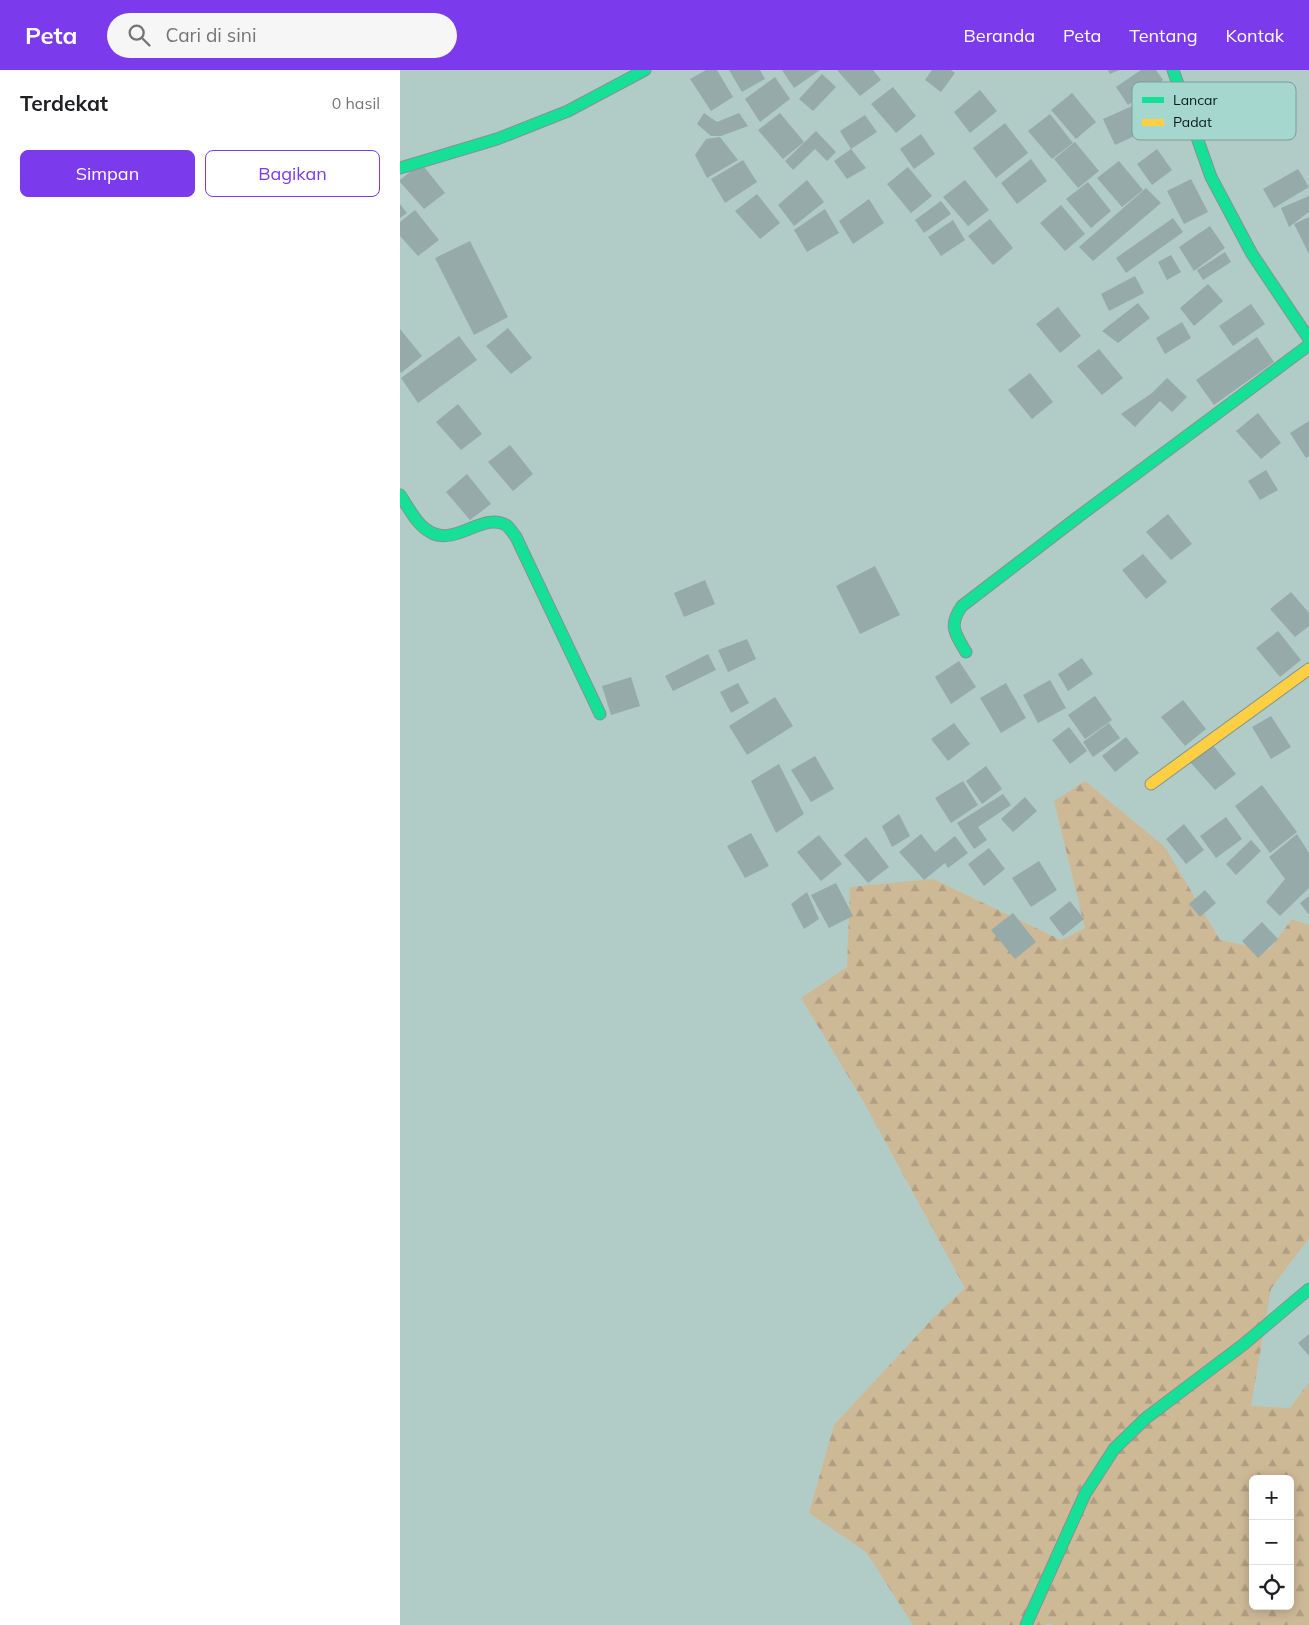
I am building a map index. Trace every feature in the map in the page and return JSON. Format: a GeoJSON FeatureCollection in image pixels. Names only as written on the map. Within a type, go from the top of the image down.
{"type":"FeatureCollection","features":[{"type":"Feature","properties":{"kind":"street"},"geometry":{"type":"LineString","coordinates":[[400,168],[497,139],[568,111],[645,70]]}},
{"type":"Feature","properties":{"kind":"street"},"geometry":{"type":"LineString","coordinates":[[1173,70],[1177,82]]}},
{"type":"Feature","properties":{"kind":"street"},"geometry":{"type":"LineString","coordinates":[[1198,140],[1211,177],[1252,254],[1309,339]]}},
{"type":"Feature","properties":{"kind":"street"},"geometry":{"type":"LineString","coordinates":[[966,652],[953,631],[955,615],[962,606],[1309,345]]}},
{"type":"Feature","properties":{"kind":"street"},"geometry":{"type":"LineString","coordinates":[[400,495],[423,527],[436,534],[454,535],[492,521],[505,524],[516,536],[600,714]]}},
{"type":"Feature","properties":{"kind":"street"},"geometry":{"type":"LineString","coordinates":[[1151,784],[1309,669]]}},
{"type":"Feature","properties":{"kind":"street"},"geometry":{"type":"LineString","coordinates":[[1026,1625],[1085,1494],[1114,1449],[1146,1418],[1244,1344],[1309,1289]]}},
{"type":"Feature","properties":{"kind":"green space"},"geometry":{"type":"Polygon","coordinates":[[[1085,781],[1165,847],[1220,940],[1269,950],[1292,919],[1309,925],[1309,1238],[1271,1289],[1251,1406],[1290,1408],[1309,1382],[1309,1625],[1052,1625],[1049,1623],[1046,1625],[913,1625],[866,1552],[809,1513],[834,1425],[936,1315],[965,1288],[862,1099],[801,998],[847,967],[850,887],[933,879],[1061,940],[1085,928],[1054,801],[1085,781]]]}},
{"type":"Feature","properties":{"kind":"building"},"geometry":{"type":"Polygon","coordinates":[[[706,70],[717,70],[733,97],[711,111],[690,79],[706,70]]]}},
{"type":"Feature","properties":{"kind":"building"},"geometry":{"type":"Polygon","coordinates":[[[729,70],[760,70],[765,79],[742,92],[729,70]]]}},
{"type":"Feature","properties":{"kind":"building"},"geometry":{"type":"Polygon","coordinates":[[[782,70],[820,70],[794,88],[782,70]]]}},
{"type":"Feature","properties":{"kind":"building"},"geometry":{"type":"Polygon","coordinates":[[[837,70],[873,70],[881,80],[860,96],[837,70]]]}},
{"type":"Feature","properties":{"kind":"building"},"geometry":{"type":"Polygon","coordinates":[[[932,70],[951,70],[955,73],[941,92],[925,80],[932,70]]]}},
{"type":"Feature","properties":{"kind":"building"},"geometry":{"type":"Polygon","coordinates":[[[1108,70],[1119,70],[1110,74],[1108,70]]]}},
{"type":"Feature","properties":{"kind":"building"},"geometry":{"type":"Polygon","coordinates":[[[1141,70],[1156,70],[1163,80],[1160,82],[1132,82],[1132,102],[1128,105],[1116,87],[1141,70]]]}},
{"type":"Feature","properties":{"kind":"building"},"geometry":{"type":"Polygon","coordinates":[[[822,74],[836,87],[813,111],[799,99],[822,74]]]}},
{"type":"Feature","properties":{"kind":"building"},"geometry":{"type":"Polygon","coordinates":[[[775,77],[790,99],[760,122],[745,99],[775,77]]]}},
{"type":"Feature","properties":{"kind":"building"},"geometry":{"type":"Polygon","coordinates":[[[893,87],[916,116],[896,133],[871,104],[893,87]]]}},
{"type":"Feature","properties":{"kind":"building"},"geometry":{"type":"Polygon","coordinates":[[[980,90],[997,111],[970,133],[954,112],[980,90]]]}},
{"type":"Feature","properties":{"kind":"building"},"geometry":{"type":"Polygon","coordinates":[[[1072,93],[1096,122],[1076,139],[1051,110],[1072,93]]]}},
{"type":"Feature","properties":{"kind":"building"},"geometry":{"type":"Polygon","coordinates":[[[1132,106],[1132,137],[1115,145],[1103,119],[1132,106]]]}},
{"type":"Feature","properties":{"kind":"building"},"geometry":{"type":"Polygon","coordinates":[[[704,113],[717,122],[739,113],[748,126],[721,136],[711,136],[697,124],[704,113]]]}},
{"type":"Feature","properties":{"kind":"building"},"geometry":{"type":"Polygon","coordinates":[[[780,113],[804,142],[783,159],[758,130],[780,113]]]}},
{"type":"Feature","properties":{"kind":"building"},"geometry":{"type":"Polygon","coordinates":[[[1050,114],[1073,143],[1052,159],[1028,131],[1050,114]]]}},
{"type":"Feature","properties":{"kind":"building"},"geometry":{"type":"Polygon","coordinates":[[[865,115],[877,132],[851,149],[840,131],[865,115]]]}},
{"type":"Feature","properties":{"kind":"building"},"geometry":{"type":"Polygon","coordinates":[[[1005,123],[1028,153],[996,178],[973,148],[1005,123]]]}},
{"type":"Feature","properties":{"kind":"building"},"geometry":{"type":"Polygon","coordinates":[[[816,131],[836,152],[827,161],[815,149],[793,170],[785,161],[816,131]]]}},
{"type":"Feature","properties":{"kind":"building"},"geometry":{"type":"Polygon","coordinates":[[[921,134],[935,154],[914,169],[900,149],[921,134]]]}},
{"type":"Feature","properties":{"kind":"building"},"geometry":{"type":"Polygon","coordinates":[[[720,137],[738,160],[707,178],[695,155],[706,139],[720,137]]]}},
{"type":"Feature","properties":{"kind":"building"},"geometry":{"type":"Polygon","coordinates":[[[1075,142],[1099,171],[1078,188],[1054,159],[1075,142]]]}},
{"type":"Feature","properties":{"kind":"building"},"geometry":{"type":"Polygon","coordinates":[[[851,149],[866,168],[847,179],[834,161],[851,149]]]}},
{"type":"Feature","properties":{"kind":"building"},"geometry":{"type":"Polygon","coordinates":[[[1157,149],[1172,170],[1152,185],[1137,164],[1157,149]]]}},
{"type":"Feature","properties":{"kind":"building"},"geometry":{"type":"Polygon","coordinates":[[[1031,159],[1047,181],[1017,204],[1001,183],[1031,159]]]}},
{"type":"Feature","properties":{"kind":"building"},"geometry":{"type":"Polygon","coordinates":[[[743,160],[757,182],[725,203],[711,179],[743,160]]]}},
{"type":"Feature","properties":{"kind":"building"},"geometry":{"type":"Polygon","coordinates":[[[1119,161],[1143,190],[1122,207],[1097,178],[1119,161]]]}},
{"type":"Feature","properties":{"kind":"building"},"geometry":{"type":"Polygon","coordinates":[[[421,163],[445,193],[424,209],[400,182],[421,163]]]}},
{"type":"Feature","properties":{"kind":"building"},"geometry":{"type":"Polygon","coordinates":[[[908,167],[932,196],[911,213],[887,184],[908,167]]]}},
{"type":"Feature","properties":{"kind":"building"},"geometry":{"type":"Polygon","coordinates":[[[1298,169],[1309,187],[1274,208],[1263,189],[1298,169]]]}},
{"type":"Feature","properties":{"kind":"building"},"geometry":{"type":"Polygon","coordinates":[[[1191,179],[1208,212],[1184,224],[1167,191],[1191,179]]]}},
{"type":"Feature","properties":{"kind":"building"},"geometry":{"type":"Polygon","coordinates":[[[807,180],[824,202],[794,226],[778,205],[807,180]]]}},
{"type":"Feature","properties":{"kind":"building"},"geometry":{"type":"Polygon","coordinates":[[[965,180],[989,210],[968,226],[943,197],[965,180]]]}},
{"type":"Feature","properties":{"kind":"building"},"geometry":{"type":"Polygon","coordinates":[[[1088,182],[1111,211],[1091,228],[1066,199],[1088,182]]]}},
{"type":"Feature","properties":{"kind":"building"},"geometry":{"type":"Polygon","coordinates":[[[1146,188],[1161,203],[1093,261],[1079,247],[1146,188]]]}},
{"type":"Feature","properties":{"kind":"building"},"geometry":{"type":"Polygon","coordinates":[[[757,194],[780,223],[760,239],[735,211],[757,194]]]}},
{"type":"Feature","properties":{"kind":"building"},"geometry":{"type":"Polygon","coordinates":[[[1309,196],[1309,212],[1289,227],[1281,208],[1309,196]]]}},
{"type":"Feature","properties":{"kind":"building"},"geometry":{"type":"Polygon","coordinates":[[[869,199],[884,223],[853,244],[839,221],[869,199]]]}},
{"type":"Feature","properties":{"kind":"building"},"geometry":{"type":"Polygon","coordinates":[[[941,201],[951,214],[924,233],[915,220],[941,201]]]}},
{"type":"Feature","properties":{"kind":"building"},"geometry":{"type":"Polygon","coordinates":[[[400,204],[407,213],[400,218],[400,204]]]}},
{"type":"Feature","properties":{"kind":"building"},"geometry":{"type":"Polygon","coordinates":[[[1061,205],[1085,234],[1065,251],[1040,223],[1061,205]]]}},
{"type":"Feature","properties":{"kind":"building"},"geometry":{"type":"Polygon","coordinates":[[[825,209],[839,233],[807,252],[794,230],[825,209]]]}},
{"type":"Feature","properties":{"kind":"building"},"geometry":{"type":"Polygon","coordinates":[[[415,210],[439,240],[418,256],[400,236],[400,222],[415,210]]]}},
{"type":"Feature","properties":{"kind":"building"},"geometry":{"type":"Polygon","coordinates":[[[1309,217],[1309,254],[1294,224],[1309,217]]]}},
{"type":"Feature","properties":{"kind":"building"},"geometry":{"type":"Polygon","coordinates":[[[1173,218],[1183,232],[1126,273],[1116,258],[1173,218]]]}},
{"type":"Feature","properties":{"kind":"building"},"geometry":{"type":"Polygon","coordinates":[[[990,219],[1013,248],[993,265],[968,236],[990,219]]]}},
{"type":"Feature","properties":{"kind":"building"},"geometry":{"type":"Polygon","coordinates":[[[953,220],[965,240],[941,256],[928,237],[953,220]]]}},
{"type":"Feature","properties":{"kind":"building"},"geometry":{"type":"Polygon","coordinates":[[[1210,226],[1225,248],[1194,271],[1179,247],[1210,226]]]}},
{"type":"Feature","properties":{"kind":"building"},"geometry":{"type":"Polygon","coordinates":[[[470,241],[508,317],[474,335],[435,258],[470,241]]]}},
{"type":"Feature","properties":{"kind":"building"},"geometry":{"type":"Polygon","coordinates":[[[1225,252],[1231,262],[1203,280],[1197,270],[1225,252]]]}},
{"type":"Feature","properties":{"kind":"building"},"geometry":{"type":"Polygon","coordinates":[[[1171,255],[1181,272],[1167,280],[1158,262],[1171,255]]]}},
{"type":"Feature","properties":{"kind":"building"},"geometry":{"type":"Polygon","coordinates":[[[1135,276],[1144,293],[1109,311],[1101,294],[1135,276]]]}},
{"type":"Feature","properties":{"kind":"building"},"geometry":{"type":"Polygon","coordinates":[[[1208,284],[1223,301],[1194,326],[1180,308],[1208,284]]]}},
{"type":"Feature","properties":{"kind":"building"},"geometry":{"type":"Polygon","coordinates":[[[1138,303],[1150,318],[1118,343],[1102,331],[1138,303]]]}},
{"type":"Feature","properties":{"kind":"building"},"geometry":{"type":"Polygon","coordinates":[[[1251,304],[1265,324],[1233,346],[1219,326],[1251,304]]]}},
{"type":"Feature","properties":{"kind":"building"},"geometry":{"type":"Polygon","coordinates":[[[1058,307],[1081,336],[1060,353],[1036,324],[1058,307]]]}},
{"type":"Feature","properties":{"kind":"building"},"geometry":{"type":"Polygon","coordinates":[[[1182,322],[1191,338],[1165,354],[1156,338],[1182,322]]]}},
{"type":"Feature","properties":{"kind":"building"},"geometry":{"type":"Polygon","coordinates":[[[508,328],[532,358],[511,374],[486,346],[508,328]]]}},
{"type":"Feature","properties":{"kind":"building"},"geometry":{"type":"Polygon","coordinates":[[[400,329],[422,356],[401,373],[400,371],[400,329]]]}},
{"type":"Feature","properties":{"kind":"building"},"geometry":{"type":"Polygon","coordinates":[[[459,336],[477,360],[418,403],[401,378],[459,336]]]}},
{"type":"Feature","properties":{"kind":"building"},"geometry":{"type":"Polygon","coordinates":[[[1257,337],[1274,362],[1214,405],[1196,380],[1257,337]]]}},
{"type":"Feature","properties":{"kind":"building"},"geometry":{"type":"Polygon","coordinates":[[[1099,349],[1123,378],[1102,395],[1077,366],[1099,349]]]}},
{"type":"Feature","properties":{"kind":"building"},"geometry":{"type":"Polygon","coordinates":[[[1030,373],[1053,402],[1032,419],[1008,390],[1030,373]]]}},
{"type":"Feature","properties":{"kind":"building"},"geometry":{"type":"Polygon","coordinates":[[[1167,378],[1187,397],[1172,412],[1160,401],[1135,427],[1121,414],[1152,393],[1167,378]]]}},
{"type":"Feature","properties":{"kind":"building"},"geometry":{"type":"Polygon","coordinates":[[[458,404],[482,434],[461,450],[436,422],[458,404]]]}},
{"type":"Feature","properties":{"kind":"building"},"geometry":{"type":"Polygon","coordinates":[[[1258,413],[1281,443],[1261,459],[1236,431],[1258,413]]]}},
{"type":"Feature","properties":{"kind":"building"},"geometry":{"type":"Polygon","coordinates":[[[1309,421],[1309,456],[1306,458],[1290,433],[1309,421]]]}},
{"type":"Feature","properties":{"kind":"building"},"geometry":{"type":"Polygon","coordinates":[[[510,445],[533,474],[513,491],[488,462],[510,445]]]}},
{"type":"Feature","properties":{"kind":"building"},"geometry":{"type":"Polygon","coordinates":[[[1266,470],[1278,490],[1260,500],[1248,481],[1266,470]]]}},
{"type":"Feature","properties":{"kind":"building"},"geometry":{"type":"Polygon","coordinates":[[[467,474],[491,504],[470,520],[446,492],[467,474]]]}},
{"type":"Feature","properties":{"kind":"building"},"geometry":{"type":"Polygon","coordinates":[[[1168,514],[1192,544],[1171,560],[1146,532],[1168,514]]]}},
{"type":"Feature","properties":{"kind":"building"},"geometry":{"type":"Polygon","coordinates":[[[1143,554],[1167,582],[1146,599],[1122,570],[1143,554]]]}},
{"type":"Feature","properties":{"kind":"building"},"geometry":{"type":"Polygon","coordinates":[[[875,566],[900,615],[860,634],[836,586],[875,566]]]}},
{"type":"Feature","properties":{"kind":"building"},"geometry":{"type":"Polygon","coordinates":[[[705,580],[715,604],[684,617],[674,593],[705,580]]]}},
{"type":"Feature","properties":{"kind":"building"},"geometry":{"type":"Polygon","coordinates":[[[1291,592],[1309,613],[1309,626],[1295,637],[1270,609],[1291,592]]]}},
{"type":"Feature","properties":{"kind":"building"},"geometry":{"type":"Polygon","coordinates":[[[1278,631],[1301,660],[1280,677],[1256,648],[1278,631]]]}},
{"type":"Feature","properties":{"kind":"building"},"geometry":{"type":"Polygon","coordinates":[[[747,639],[756,659],[728,672],[718,650],[747,639]]]}},
{"type":"Feature","properties":{"kind":"building"},"geometry":{"type":"Polygon","coordinates":[[[708,654],[716,670],[673,691],[665,676],[708,654]]]}},
{"type":"Feature","properties":{"kind":"building"},"geometry":{"type":"Polygon","coordinates":[[[1082,658],[1093,674],[1068,691],[1058,674],[1082,658]]]}},
{"type":"Feature","properties":{"kind":"building"},"geometry":{"type":"Polygon","coordinates":[[[959,661],[976,687],[951,704],[935,677],[959,661]]]}},
{"type":"Feature","properties":{"kind":"building"},"geometry":{"type":"Polygon","coordinates":[[[631,677],[640,706],[611,715],[602,686],[631,677]]]}},
{"type":"Feature","properties":{"kind":"building"},"geometry":{"type":"Polygon","coordinates":[[[1050,680],[1066,708],[1038,723],[1023,695],[1050,680]]]}},
{"type":"Feature","properties":{"kind":"building"},"geometry":{"type":"Polygon","coordinates":[[[738,683],[749,703],[731,713],[720,692],[738,683]]]}},
{"type":"Feature","properties":{"kind":"building"},"geometry":{"type":"Polygon","coordinates":[[[1006,683],[1026,718],[1001,733],[980,698],[1006,683]]]}},
{"type":"Feature","properties":{"kind":"building"},"geometry":{"type":"Polygon","coordinates":[[[1095,696],[1112,720],[1085,739],[1068,715],[1095,696]]]}},
{"type":"Feature","properties":{"kind":"building"},"geometry":{"type":"Polygon","coordinates":[[[775,697],[793,726],[747,755],[729,726],[775,697]]]}},
{"type":"Feature","properties":{"kind":"building"},"geometry":{"type":"Polygon","coordinates":[[[1183,700],[1206,729],[1185,746],[1161,717],[1183,700]]]}},
{"type":"Feature","properties":{"kind":"building"},"geometry":{"type":"Polygon","coordinates":[[[1271,716],[1291,747],[1271,759],[1252,727],[1271,716]]]}},
{"type":"Feature","properties":{"kind":"building"},"geometry":{"type":"Polygon","coordinates":[[[954,723],[970,744],[948,761],[931,739],[954,723]]]}},
{"type":"Feature","properties":{"kind":"building"},"geometry":{"type":"Polygon","coordinates":[[[1109,723],[1120,738],[1093,757],[1083,742],[1109,723]]]}},
{"type":"Feature","properties":{"kind":"building"},"geometry":{"type":"Polygon","coordinates":[[[1069,727],[1087,751],[1070,764],[1052,740],[1069,727]]]}},
{"type":"Feature","properties":{"kind":"building"},"geometry":{"type":"Polygon","coordinates":[[[1126,737],[1139,753],[1115,772],[1102,756],[1126,737]]]}},
{"type":"Feature","properties":{"kind":"building"},"geometry":{"type":"Polygon","coordinates":[[[1212,744],[1236,774],[1215,790],[1190,762],[1212,744]]]}},
{"type":"Feature","properties":{"kind":"building"},"geometry":{"type":"Polygon","coordinates":[[[815,756],[834,789],[811,802],[791,770],[815,756]]]}},
{"type":"Feature","properties":{"kind":"building"},"geometry":{"type":"Polygon","coordinates":[[[779,764],[804,814],[776,833],[751,781],[779,764]]]}},
{"type":"Feature","properties":{"kind":"building"},"geometry":{"type":"Polygon","coordinates":[[[986,766],[1002,789],[982,804],[966,781],[986,766]]]}},
{"type":"Feature","properties":{"kind":"building"},"geometry":{"type":"Polygon","coordinates":[[[963,781],[978,805],[951,823],[935,798],[963,781]]]}},
{"type":"Feature","properties":{"kind":"building"},"geometry":{"type":"Polygon","coordinates":[[[1262,785],[1297,832],[1270,853],[1235,806],[1262,785]]]}},
{"type":"Feature","properties":{"kind":"building"},"geometry":{"type":"Polygon","coordinates":[[[1003,794],[1011,805],[978,827],[987,840],[974,849],[957,823],[1003,794]]]}},
{"type":"Feature","properties":{"kind":"building"},"geometry":{"type":"Polygon","coordinates":[[[1025,797],[1037,811],[1013,832],[1001,819],[1025,797]]]}},
{"type":"Feature","properties":{"kind":"building"},"geometry":{"type":"Polygon","coordinates":[[[899,814],[910,836],[892,847],[882,826],[899,814]]]}},
{"type":"Feature","properties":{"kind":"building"},"geometry":{"type":"Polygon","coordinates":[[[1226,817],[1242,839],[1216,858],[1200,836],[1226,817]]]}},
{"type":"Feature","properties":{"kind":"building"},"geometry":{"type":"Polygon","coordinates":[[[1184,824],[1204,850],[1186,864],[1166,839],[1184,824]]]}},
{"type":"Feature","properties":{"kind":"building"},"geometry":{"type":"Polygon","coordinates":[[[751,833],[769,866],[745,878],[727,846],[751,833]]]}},
{"type":"Feature","properties":{"kind":"building"},"geometry":{"type":"Polygon","coordinates":[[[921,834],[935,852],[955,836],[968,853],[948,868],[945,863],[924,880],[899,852],[921,834]]]}},
{"type":"Feature","properties":{"kind":"building"},"geometry":{"type":"Polygon","coordinates":[[[1297,834],[1309,853],[1309,888],[1280,916],[1266,902],[1285,879],[1269,857],[1297,834]]]}},
{"type":"Feature","properties":{"kind":"building"},"geometry":{"type":"Polygon","coordinates":[[[819,835],[842,864],[821,881],[797,852],[819,835]]]}},
{"type":"Feature","properties":{"kind":"building"},"geometry":{"type":"Polygon","coordinates":[[[866,837],[889,867],[868,883],[844,855],[866,837]]]}},
{"type":"Feature","properties":{"kind":"building"},"geometry":{"type":"Polygon","coordinates":[[[1251,840],[1261,851],[1236,875],[1226,864],[1251,840]]]}},
{"type":"Feature","properties":{"kind":"building"},"geometry":{"type":"Polygon","coordinates":[[[989,848],[1005,869],[984,886],[968,864],[989,848]]]}},
{"type":"Feature","properties":{"kind":"building"},"geometry":{"type":"Polygon","coordinates":[[[1039,861],[1057,890],[1031,907],[1012,878],[1039,861]]]}},
{"type":"Feature","properties":{"kind":"building"},"geometry":{"type":"Polygon","coordinates":[[[836,883],[853,916],[829,928],[811,895],[836,883]]]}},
{"type":"Feature","properties":{"kind":"building"},"geometry":{"type":"Polygon","coordinates":[[[1205,890],[1216,903],[1200,917],[1189,904],[1205,890]]]}},
{"type":"Feature","properties":{"kind":"building"},"geometry":{"type":"Polygon","coordinates":[[[807,892],[819,919],[804,929],[791,904],[807,892]]]}},
{"type":"Feature","properties":{"kind":"building"},"geometry":{"type":"Polygon","coordinates":[[[1309,896],[1309,915],[1300,903],[1309,896]]]}},
{"type":"Feature","properties":{"kind":"building"},"geometry":{"type":"Polygon","coordinates":[[[1070,901],[1084,919],[1063,936],[1049,918],[1070,901]]]}},
{"type":"Feature","properties":{"kind":"building"},"geometry":{"type":"Polygon","coordinates":[[[1013,913],[1036,942],[1015,959],[991,930],[1013,913]]]}},
{"type":"Feature","properties":{"kind":"building"},"geometry":{"type":"Polygon","coordinates":[[[1262,922],[1278,939],[1258,958],[1242,941],[1262,922]]]}},
{"type":"Feature","properties":{"kind":"building"},"geometry":{"type":"Polygon","coordinates":[[[1309,1334],[1309,1356],[1298,1343],[1309,1334]]]}},
{"type":"Feature","properties":{"kind":"traffic: fast"},"geometry":{"type":"LineString","coordinates":[[400,168],[497,139],[568,111],[645,70]]}},
{"type":"Feature","properties":{"kind":"traffic: fast"},"geometry":{"type":"LineString","coordinates":[[1173,70],[1177,82]]}},
{"type":"Feature","properties":{"kind":"traffic: fast"},"geometry":{"type":"LineString","coordinates":[[1198,140],[1211,177],[1252,254],[1309,339]]}},
{"type":"Feature","properties":{"kind":"traffic: fast"},"geometry":{"type":"LineString","coordinates":[[966,652],[956,635],[954,624],[962,606],[1309,345]]}},
{"type":"Feature","properties":{"kind":"traffic: fast"},"geometry":{"type":"LineString","coordinates":[[400,495],[422,526],[432,533],[441,536],[451,535],[489,522],[498,522],[509,528],[516,537],[600,714]]}},
{"type":"Feature","properties":{"kind":"traffic: fast"},"geometry":{"type":"LineString","coordinates":[[1026,1625],[1085,1494],[1114,1449],[1146,1418],[1244,1344],[1309,1289]]}},
{"type":"Feature","properties":{"kind":"traffic: slow"},"geometry":{"type":"LineString","coordinates":[[1151,784],[1309,669]]}}]}
